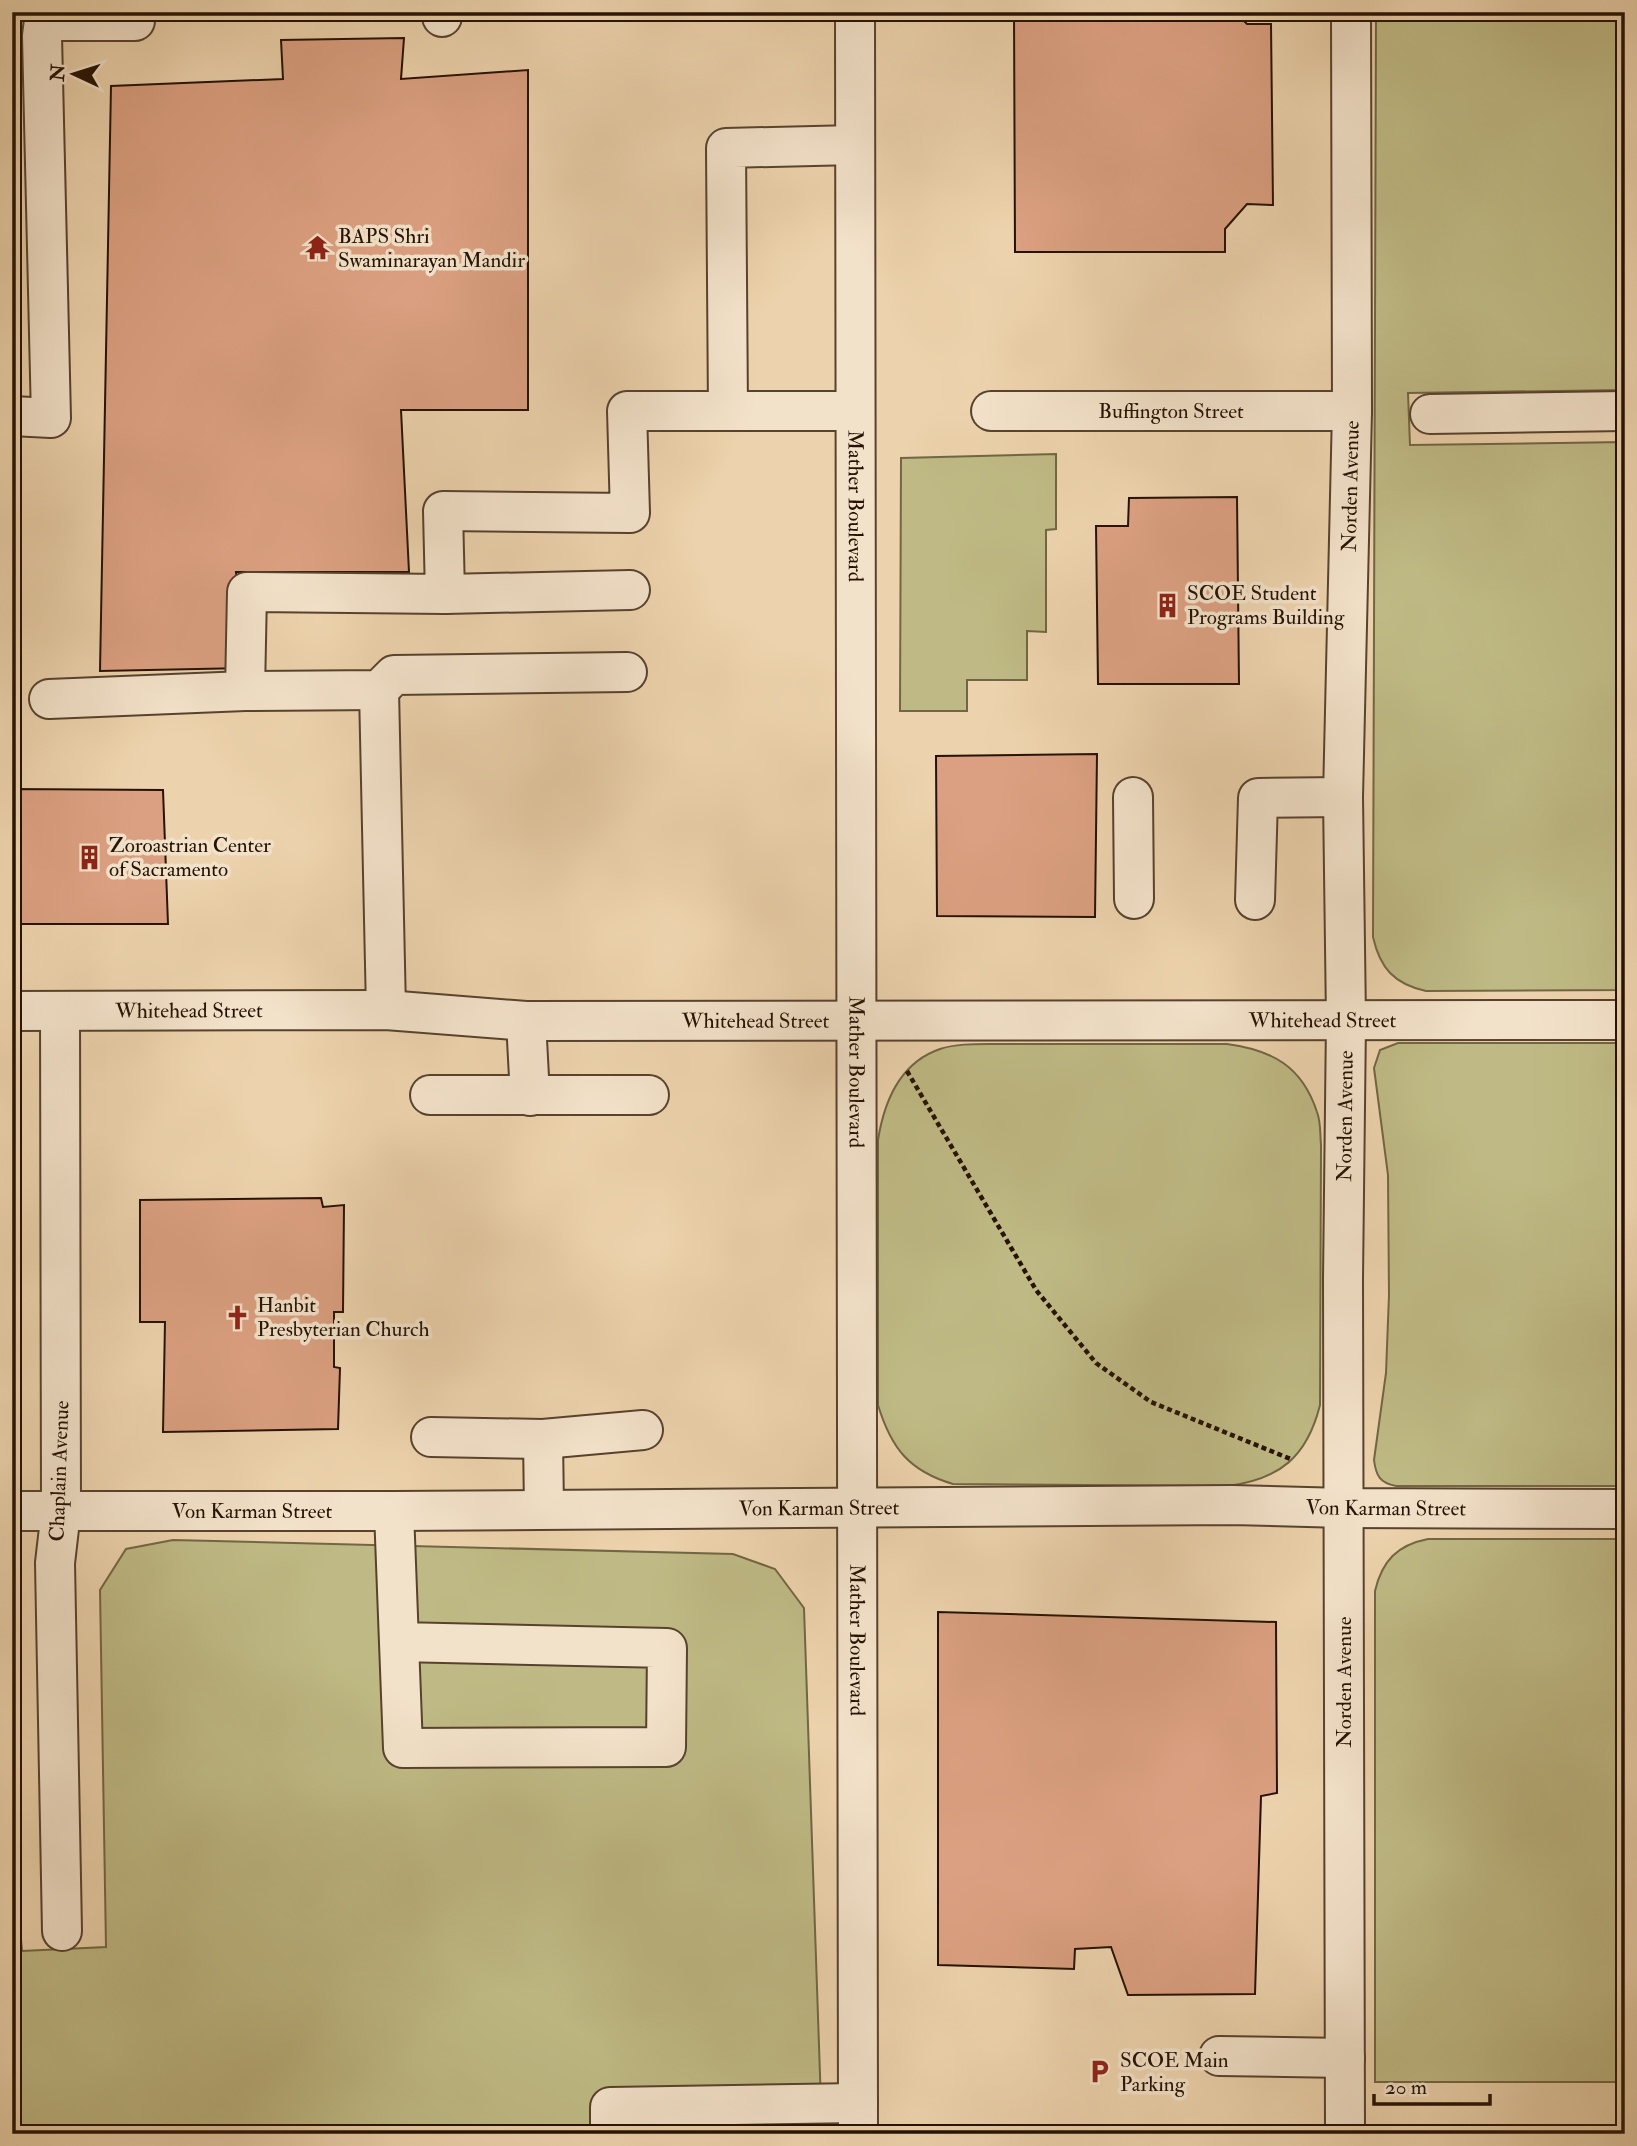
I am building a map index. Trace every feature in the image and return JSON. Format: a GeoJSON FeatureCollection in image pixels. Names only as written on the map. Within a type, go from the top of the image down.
{"type":"FeatureCollection","features":[{"type":"Feature","properties":{"kind":"street"},"geometry":{"type":"LineString","coordinates":[[12,416],[51,418],[43,36],[45,17],[135,21],[134,12]]}},
{"type":"Feature","properties":{"kind":"street","name":"Mather Boulevard"},"geometry":{"type":"LineString","coordinates":[[855,12],[858,2119]]}},
{"type":"Feature","properties":{"kind":"street","name":"Norden Avenue"},"geometry":{"type":"LineString","coordinates":[[1345,2134],[1346,1020],[1343,797],[1352,411],[1351,12]]}},
{"type":"Feature","properties":{"kind":"street"},"geometry":{"type":"LineString","coordinates":[[728,411],[726,148],[855,145]]}},
{"type":"Feature","properties":{"kind":"street"},"geometry":{"type":"LineString","coordinates":[[445,594],[443,511],[630,513],[626,411],[855,411]]}},
{"type":"Feature","properties":{"kind":"street","name":"Buffington Street"},"geometry":{"type":"LineString","coordinates":[[991,411],[1352,411]]}},
{"type":"Feature","properties":{"kind":"street"},"geometry":{"type":"LineString","coordinates":[[1430,414],[1625,411]]}},
{"type":"Feature","properties":{"kind":"street"},"geometry":{"type":"LineString","coordinates":[[245,691],[247,592],[445,594],[630,590]]}},
{"type":"Feature","properties":{"kind":"street"},"geometry":{"type":"LineString","coordinates":[[49,699],[245,691],[379,690],[394,675],[627,672]]}},
{"type":"Feature","properties":{"kind":"street"},"geometry":{"type":"LineString","coordinates":[[379,690],[386,1010]]}},
{"type":"Feature","properties":{"kind":"street"},"geometry":{"type":"LineString","coordinates":[[1133,797],[1134,899]]}},
{"type":"Feature","properties":{"kind":"street"},"geometry":{"type":"LineString","coordinates":[[1255,900],[1258,798],[1343,797]]}},
{"type":"Feature","properties":{"kind":"street","name":"Whitehead Street"},"geometry":{"type":"LineString","coordinates":[[12,1011],[386,1010],[526,1021],[1625,1020]]}},
{"type":"Feature","properties":{"kind":"street","name":"Chaplain Avenue"},"geometry":{"type":"LineString","coordinates":[[60,1011],[61,1511],[55,1563],[62,1931]]}},
{"type":"Feature","properties":{"kind":"street"},"geometry":{"type":"LineString","coordinates":[[526,1021],[530,1096]]}},
{"type":"Feature","properties":{"kind":"street"},"geometry":{"type":"LineString","coordinates":[[430,1096],[649,1095]]}},
{"type":"Feature","properties":{"kind":"street"},"geometry":{"type":"LineString","coordinates":[[431,1437],[543,1438],[643,1430]]}},
{"type":"Feature","properties":{"kind":"street"},"geometry":{"type":"LineString","coordinates":[[543,1438],[544,1508]]}},
{"type":"Feature","properties":{"kind":"street","name":"Von Karman Street"},"geometry":{"type":"LineString","coordinates":[[12,1511],[857,1509],[1218,1505],[1625,1509]]}},
{"type":"Feature","properties":{"kind":"street"},"geometry":{"type":"LineString","coordinates":[[394,1511],[403,1748],[666,1747],[667,1648],[399,1642]]}},
{"type":"Feature","properties":{"kind":"street"},"geometry":{"type":"LineString","coordinates":[[1219,2056],[1345,2058]]}},
{"type":"Feature","properties":{"kind":"street"},"geometry":{"type":"LineString","coordinates":[[610,2134],[610,2108],[858,2119]]}},
{"type":"Feature","properties":{"kind":"path"},"geometry":{"type":"LineString","coordinates":[[907,1071],[1036,1290],[1096,1363],[1152,1402],[1293,1460]]}},
{"type":"Feature","properties":{"kind":"shaded area"},"geometry":{"type":"Polygon","coordinates":[[[1376,12],[1625,12],[1625,390],[1408,393],[1410,445],[1625,442],[1625,990],[1426,991],[1405,984],[1390,973],[1380,958],[1373,937],[1376,12]]]}},
{"type":"Feature","properties":{"kind":"shaded area"},"geometry":{"type":"Polygon","coordinates":[[[1056,454],[1056,529],[1046,530],[1046,632],[1027,631],[1027,680],[967,680],[967,711],[900,711],[901,458],[1056,454]]]}},
{"type":"Feature","properties":{"kind":"shaded area"},"geometry":{"type":"Polygon","coordinates":[[[1398,1043],[1625,1043],[1625,1486],[1396,1486],[1383,1481],[1378,1474],[1374,1460],[1386,1373],[1389,1295],[1388,1175],[1374,1068],[1380,1050],[1398,1043]]]}},
{"type":"Feature","properties":{"kind":"shaded area"},"geometry":{"type":"Polygon","coordinates":[[[989,1044],[1227,1044],[1271,1056],[1294,1072],[1303,1083],[1311,1096],[1320,1124],[1320,1405],[1299,1452],[1277,1471],[1246,1483],[1228,1486],[953,1484],[913,1465],[896,1445],[878,1405],[878,1140],[884,1112],[904,1074],[926,1055],[946,1047],[989,1044]]]}},
{"type":"Feature","properties":{"kind":"shaded area"},"geometry":{"type":"Polygon","coordinates":[[[1428,1539],[1625,1539],[1625,2082],[1375,2082],[1375,1591],[1382,1571],[1392,1556],[1408,1545],[1428,1539]]]}},
{"type":"Feature","properties":{"kind":"shaded area"},"geometry":{"type":"Polygon","coordinates":[[[173,1540],[733,1554],[775,1569],[804,1608],[821,2104],[610,2107],[609,2134],[12,2134],[12,1906],[18,1906],[22,1951],[106,1947],[100,1590],[126,1549],[173,1540]]]}},
{"type":"Feature","properties":{"kind":"building"},"geometry":{"type":"Polygon","coordinates":[[[1014,12],[1235,12],[1247,24],[1271,24],[1273,205],[1247,204],[1225,229],[1225,252],[1015,252],[1014,12]]]}},
{"type":"Feature","properties":{"kind":"building","name":"BAPS Shri Swaminarayan Mandir"},"geometry":{"type":"Polygon","coordinates":[[[404,38],[401,79],[528,70],[528,410],[401,410],[409,572],[236,572],[246,668],[100,671],[111,86],[283,79],[281,40],[404,38]]]}},
{"type":"Feature","properties":{"kind":"building","name":"SCOE Student Programs Building"},"geometry":{"type":"Polygon","coordinates":[[[1237,497],[1239,684],[1098,684],[1096,526],[1128,526],[1129,498],[1237,497]]]}},
{"type":"Feature","properties":{"kind":"building"},"geometry":{"type":"Polygon","coordinates":[[[1097,754],[1095,917],[937,916],[936,756],[1097,754]]]}},
{"type":"Feature","properties":{"kind":"building","name":"Zoroastrian Center of Sacramento"},"geometry":{"type":"Polygon","coordinates":[[[12,789],[163,790],[168,924],[12,924],[12,789]]]}},
{"type":"Feature","properties":{"kind":"building","name":"Hanbit Presbyterian Church"},"geometry":{"type":"Polygon","coordinates":[[[321,1198],[323,1207],[344,1205],[343,1312],[334,1312],[334,1367],[340,1368],[338,1429],[163,1432],[165,1322],[140,1322],[140,1200],[321,1198]]]}},
{"type":"Feature","properties":{"kind":"building"},"geometry":{"type":"Polygon","coordinates":[[[938,1612],[1276,1622],[1277,1793],[1261,1796],[1255,1994],[1128,1995],[1111,1947],[1075,1949],[1074,1969],[938,1965],[938,1612]]]}},
{"type":"Feature","properties":{"kind":"place","name":"BAPS Shri Swaminarayan Mandir"},"geometry":{"type":"Point","coordinates":[318,248]}},
{"type":"Feature","properties":{"kind":"place","name":"SCOE Student Programs Building"},"geometry":{"type":"Point","coordinates":[1167,605]}},
{"type":"Feature","properties":{"kind":"place","name":"Zoroastrian Center of Sacramento"},"geometry":{"type":"Point","coordinates":[89,857]}},
{"type":"Feature","properties":{"kind":"place","name":"Hanbit Presbyterian Church"},"geometry":{"type":"Point","coordinates":[237,1317]}},
{"type":"Feature","properties":{"kind":"place","name":"SCOE Main Parking"},"geometry":{"type":"Point","coordinates":[1100,2072]}}]}
